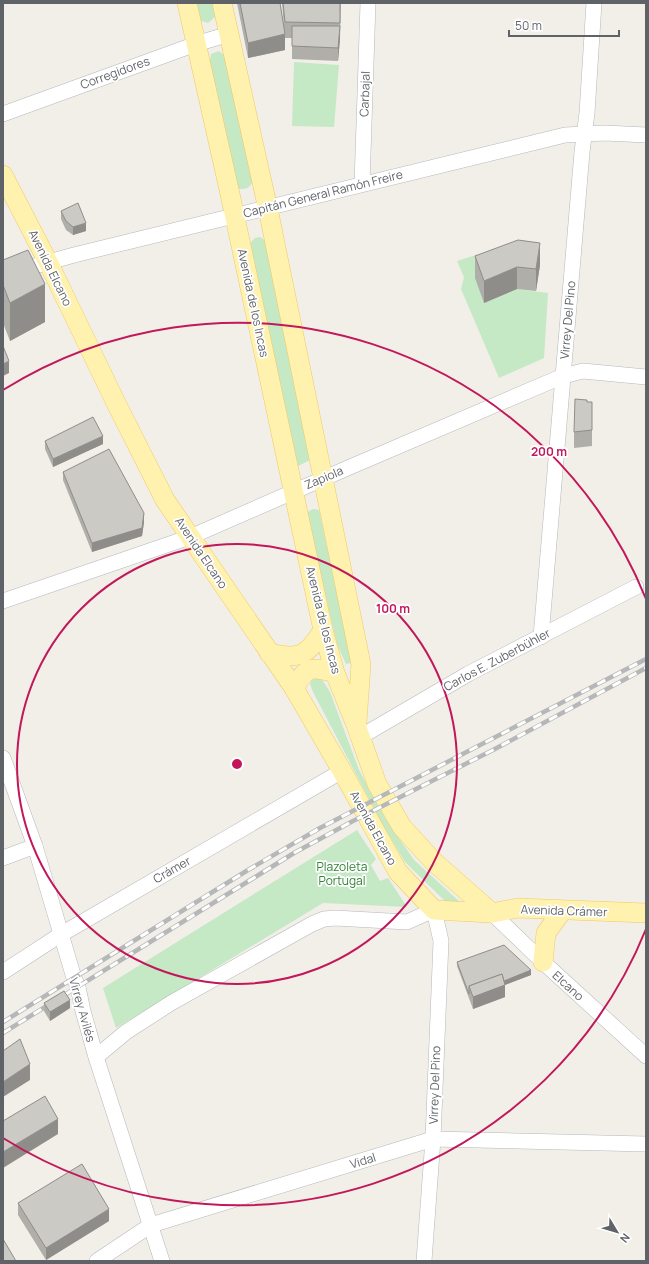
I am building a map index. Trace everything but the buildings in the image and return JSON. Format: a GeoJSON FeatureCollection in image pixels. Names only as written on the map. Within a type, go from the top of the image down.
{"type":"FeatureCollection","features":[{"type":"Feature","properties":{"kind":"main road","name":"Avenida de los Incas"},"geometry":{"type":"LineString","coordinates":[[187,3],[323,630],[335,673],[358,731]]}},
{"type":"Feature","properties":{"kind":"main road","name":"Avenida de los Incas"},"geometry":{"type":"LineString","coordinates":[[222,3],[268,209],[361,664],[358,731]]}},
{"type":"Feature","properties":{"kind":"main road","name":"Avenida Elcano"},"geometry":{"type":"LineString","coordinates":[[3,175],[48,262],[165,500],[294,688],[342,771],[388,857],[398,872],[434,910]]}},
{"type":"Feature","properties":{"kind":"main road"},"geometry":{"type":"LineString","coordinates":[[269,653],[282,656],[296,656],[308,651],[314,645],[323,630]]}},
{"type":"Feature","properties":{"kind":"main road"},"geometry":{"type":"LineString","coordinates":[[294,688],[302,676],[310,670],[320,669],[335,673]]}},
{"type":"Feature","properties":{"kind":"main road","name":"Avenida Elcano"},"geometry":{"type":"LineString","coordinates":[[358,731],[377,784],[402,827],[434,862],[492,913]]}},
{"type":"Feature","properties":{"kind":"main road","name":"Avenida Crámer"},"geometry":{"type":"LineString","coordinates":[[434,910],[492,913],[518,908],[562,911],[646,913]]}},
{"type":"Feature","properties":{"kind":"main road"},"geometry":{"type":"LineString","coordinates":[[543,962],[546,933],[562,911]]}},
{"type":"Feature","properties":{"kind":"street","name":"Carbajal"},"geometry":{"type":"LineString","coordinates":[[362,184],[368,3]]}},
{"type":"Feature","properties":{"kind":"street","name":"Virrey Del Pino"},"geometry":{"type":"LineString","coordinates":[[541,637],[594,3]]}},
{"type":"Feature","properties":{"kind":"street","name":"Corregidores"},"geometry":{"type":"LineString","coordinates":[[3,114],[196,44],[229,34]]}},
{"type":"Feature","properties":{"kind":"street","name":"Capitán General Ramón Freire"},"geometry":{"type":"LineString","coordinates":[[3,275],[48,262],[565,135],[605,133],[646,135]]}},
{"type":"Feature","properties":{"kind":"street","name":"Zapiola"},"geometry":{"type":"LineString","coordinates":[[3,601],[190,537],[563,376],[583,371],[646,377]]}},
{"type":"Feature","properties":{"kind":"street","name":"Carlos E. Zuberbühler"},"geometry":{"type":"LineString","coordinates":[[358,731],[636,587]]}},
{"type":"Feature","properties":{"kind":"street","name":"Virrey Avilés"},"geometry":{"type":"LineString","coordinates":[[3,758],[35,846],[60,935],[78,987],[96,1057],[162,1261]]}},
{"type":"Feature","properties":{"kind":"street","name":"Crámer"},"geometry":{"type":"LineString","coordinates":[[3,972],[60,935],[342,771]]}},
{"type":"Feature","properties":{"kind":"street"},"geometry":{"type":"LineString","coordinates":[[3,858],[35,846]]}},
{"type":"Feature","properties":{"kind":"street","name":"Virrey Del Pino"},"geometry":{"type":"LineString","coordinates":[[424,1261],[433,1139],[441,941],[434,910]]}},
{"type":"Feature","properties":{"kind":"street"},"geometry":{"type":"LineString","coordinates":[[96,1057],[126,1032],[171,1003],[312,924],[324,919],[335,918],[407,922],[434,910]]}},
{"type":"Feature","properties":{"kind":"street","name":"Elcano"},"geometry":{"type":"LineString","coordinates":[[492,913],[543,962],[646,1056]]}},
{"type":"Feature","properties":{"kind":"street","name":"Vidal"},"geometry":{"type":"LineString","coordinates":[[97,1261],[151,1226],[433,1139],[646,1144]]}},
{"type":"Feature","properties":{"kind":"green space"},"geometry":{"type":"Polygon","coordinates":[[[195,3],[213,3],[216,16],[208,23],[198,20],[195,3]]]}},
{"type":"Feature","properties":{"kind":"green space"},"geometry":{"type":"Polygon","coordinates":[[[219,51],[224,55],[253,180],[251,185],[245,189],[239,189],[235,185],[209,67],[211,54],[219,51]]]}},
{"type":"Feature","properties":{"kind":"green space"},"geometry":{"type":"Polygon","coordinates":[[[294,62],[339,65],[334,127],[292,126],[294,62]]]}},
{"type":"Feature","properties":{"kind":"green space"},"geometry":{"type":"Polygon","coordinates":[[[260,237],[266,241],[312,459],[298,466],[250,243],[255,238],[260,237]]]}},
{"type":"Feature","properties":{"kind":"green space"},"geometry":{"type":"Polygon","coordinates":[[[479,254],[517,260],[484,303],[517,289],[548,293],[544,358],[499,378],[461,289],[464,277],[457,261],[479,254]]]}},
{"type":"Feature","properties":{"kind":"green space"},"geometry":{"type":"Polygon","coordinates":[[[313,509],[319,510],[349,647],[351,663],[346,664],[337,644],[306,513],[313,509]]]}},
{"type":"Feature","properties":{"kind":"green space"},"geometry":{"type":"Polygon","coordinates":[[[318,678],[323,681],[330,692],[359,770],[385,818],[414,860],[463,905],[446,902],[405,862],[380,820],[313,692],[310,684],[312,679],[318,678]]]}},
{"type":"Feature","properties":{"kind":"green space","name":"Plazoleta Portugal"},"geometry":{"type":"Polygon","coordinates":[[[357,830],[376,859],[371,865],[380,881],[388,878],[407,907],[323,903],[116,1028],[103,988],[357,830]]]}},
{"type":"Feature","properties":{"kind":"railway"},"geometry":{"type":"LineString","coordinates":[[3,1022],[248,870],[320,828],[646,659]]}},
{"type":"Feature","properties":{"kind":"railway"},"geometry":{"type":"LineString","coordinates":[[3,1033],[294,853],[353,821],[493,750],[646,668]]}}]}
